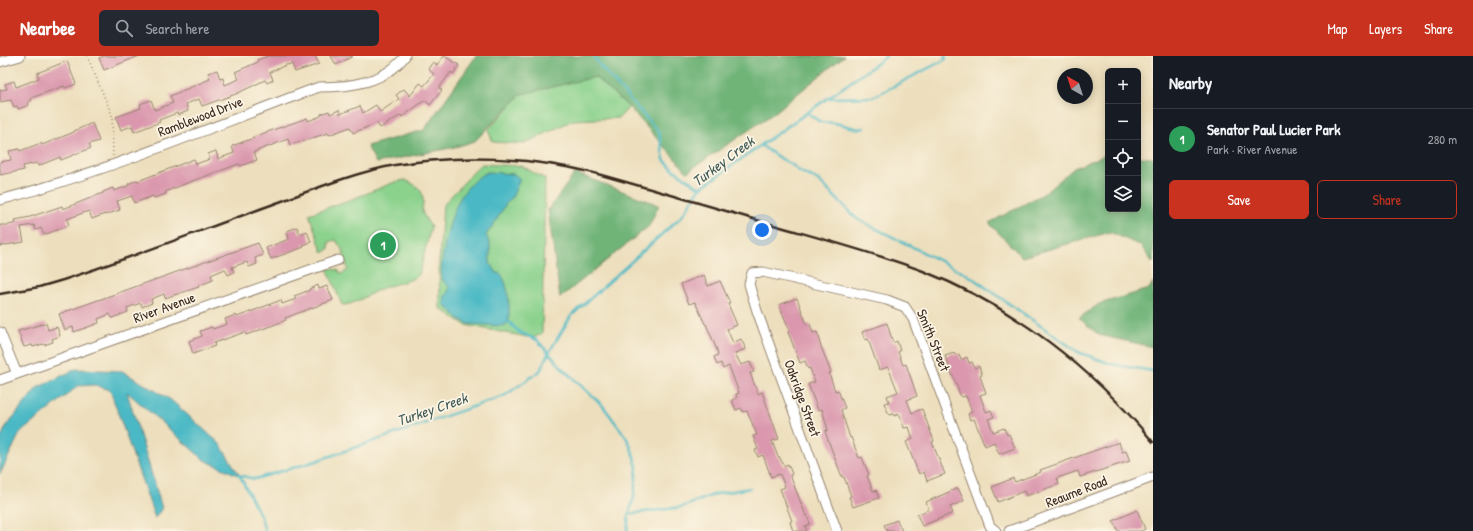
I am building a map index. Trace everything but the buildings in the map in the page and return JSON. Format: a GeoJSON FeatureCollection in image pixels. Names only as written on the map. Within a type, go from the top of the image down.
{"type":"FeatureCollection","features":[{"type":"Feature","properties":{"kind":"street"},"geometry":{"type":"LineString","coordinates":[[0,62],[20,56]]}},
{"type":"Feature","properties":{"kind":"street","name":"Ramblewood Drive"},"geometry":{"type":"LineString","coordinates":[[0,200],[40,189],[113,164],[319,87],[340,87],[368,82],[385,73],[405,56]]}},
{"type":"Feature","properties":{"kind":"street","name":"River Avenue"},"geometry":{"type":"LineString","coordinates":[[0,380],[338,260]]}},
{"type":"Feature","properties":{"kind":"street","name":"Smith Street"},"geometry":{"type":"LineString","coordinates":[[752,273],[763,272],[887,300],[905,307],[913,319],[990,526],[996,531]]}},
{"type":"Feature","properties":{"kind":"street","name":"Oakridge Street"},"geometry":{"type":"LineString","coordinates":[[752,273],[749,284],[757,311],[838,531]]}},
{"type":"Feature","properties":{"kind":"street"},"geometry":{"type":"LineString","coordinates":[[0,332],[17,374]]}},
{"type":"Feature","properties":{"kind":"street","name":"Reaume Road"},"geometry":{"type":"LineString","coordinates":[[1009,531],[1153,477]]}},
{"type":"Feature","properties":{"kind":"path"},"geometry":{"type":"LineString","coordinates":[[86,56],[112,115],[113,164]]}},
{"type":"Feature","properties":{"kind":"green space"},"geometry":{"type":"Polygon","coordinates":[[[476,56],[844,56],[774,113],[687,172],[629,107],[595,77],[521,94],[475,141],[455,147],[376,163],[367,146],[424,130],[476,56]]]}},
{"type":"Feature","properties":{"kind":"green space"},"geometry":{"type":"Polygon","coordinates":[[[595,77],[629,107],[619,118],[573,120],[524,144],[493,142],[488,130],[521,94],[595,77]]]}},
{"type":"Feature","properties":{"kind":"green space"},"geometry":{"type":"Polygon","coordinates":[[[1105,155],[1105,212],[1141,212],[1141,157],[1153,158],[1153,263],[1141,246],[1110,232],[1022,257],[989,223],[1045,193],[1074,168],[1105,155]]]}},
{"type":"Feature","properties":{"kind":"green space"},"geometry":{"type":"Polygon","coordinates":[[[481,164],[522,166],[545,179],[542,334],[532,338],[465,325],[440,308],[439,263],[443,205],[481,164]]]}},
{"type":"Feature","properties":{"kind":"green space"},"geometry":{"type":"Polygon","coordinates":[[[575,173],[659,205],[649,226],[560,298],[548,210],[575,173]]]}},
{"type":"Feature","properties":{"kind":"green space"},"geometry":{"type":"Polygon","coordinates":[[[405,180],[420,189],[423,196],[422,209],[424,217],[431,227],[419,275],[410,280],[383,288],[352,303],[342,305],[327,268],[338,270],[341,274],[348,270],[343,251],[336,240],[329,242],[329,249],[323,253],[309,214],[395,182],[405,180]]]}},
{"type":"Feature","properties":{"kind":"green space"},"geometry":{"type":"Polygon","coordinates":[[[1153,282],[1153,347],[1099,335],[1079,318],[1099,304],[1149,289],[1153,282]]]}},
{"type":"Feature","properties":{"kind":"water"},"geometry":{"type":"Polygon","coordinates":[[[488,172],[514,174],[520,179],[512,198],[506,204],[486,235],[490,244],[490,263],[497,273],[501,274],[506,285],[509,303],[509,322],[504,326],[468,324],[458,318],[444,304],[445,296],[448,293],[449,287],[442,278],[442,260],[453,213],[461,197],[469,186],[480,176],[488,172]]]}},
{"type":"Feature","properties":{"kind":"water"},"geometry":{"type":"Polygon","coordinates":[[[76,369],[122,371],[171,400],[220,444],[240,476],[204,460],[127,392],[162,508],[155,518],[110,390],[95,385],[78,386],[20,433],[0,474],[0,439],[7,425],[37,388],[76,369]]]}},
{"type":"Feature","properties":{"kind":"waterway"},"geometry":{"type":"LineString","coordinates":[[594,56],[600,66],[659,132],[664,160],[674,170],[700,188]]}},
{"type":"Feature","properties":{"kind":"waterway","name":"Turkey Creek"},"geometry":{"type":"LineString","coordinates":[[238,475],[255,479],[316,461],[504,396],[540,371],[548,354],[571,316],[682,216],[700,188],[886,56]]}},
{"type":"Feature","properties":{"kind":"waterway","name":"Turkey Creek"},"geometry":{"type":"LineString","coordinates":[[830,98],[873,97],[946,59],[945,56]]}},
{"type":"Feature","properties":{"kind":"waterway"},"geometry":{"type":"LineString","coordinates":[[808,113],[820,122],[835,123],[859,129],[864,128]]}},
{"type":"Feature","properties":{"kind":"waterway"},"geometry":{"type":"LineString","coordinates":[[762,146],[791,164],[799,171],[818,180],[857,219],[968,275],[1078,352],[1111,364],[1153,371]]}},
{"type":"Feature","properties":{"kind":"waterway"},"geometry":{"type":"LineString","coordinates":[[509,322],[519,332],[537,340],[565,371],[603,406],[626,437],[631,447],[637,467],[634,497],[629,514],[627,531]]}},
{"type":"Feature","properties":{"kind":"waterway"},"geometry":{"type":"LineString","coordinates":[[240,476],[261,517],[265,531]]}},
{"type":"Feature","properties":{"kind":"waterway"},"geometry":{"type":"LineString","coordinates":[[629,514],[682,507],[716,494],[750,488]]}},
{"type":"Feature","properties":{"kind":"railway"},"geometry":{"type":"LineString","coordinates":[[0,294],[39,287],[63,280],[141,253],[333,182],[379,168],[445,159],[470,158],[545,163],[594,173],[663,192],[850,247],[887,258],[956,285],[988,302],[1049,342],[1104,389],[1153,442]]}},
{"type":"Feature","properties":{"kind":"place","name":"Senator Paul Lucier Park"},"geometry":{"type":"Point","coordinates":[383,245]}}]}
